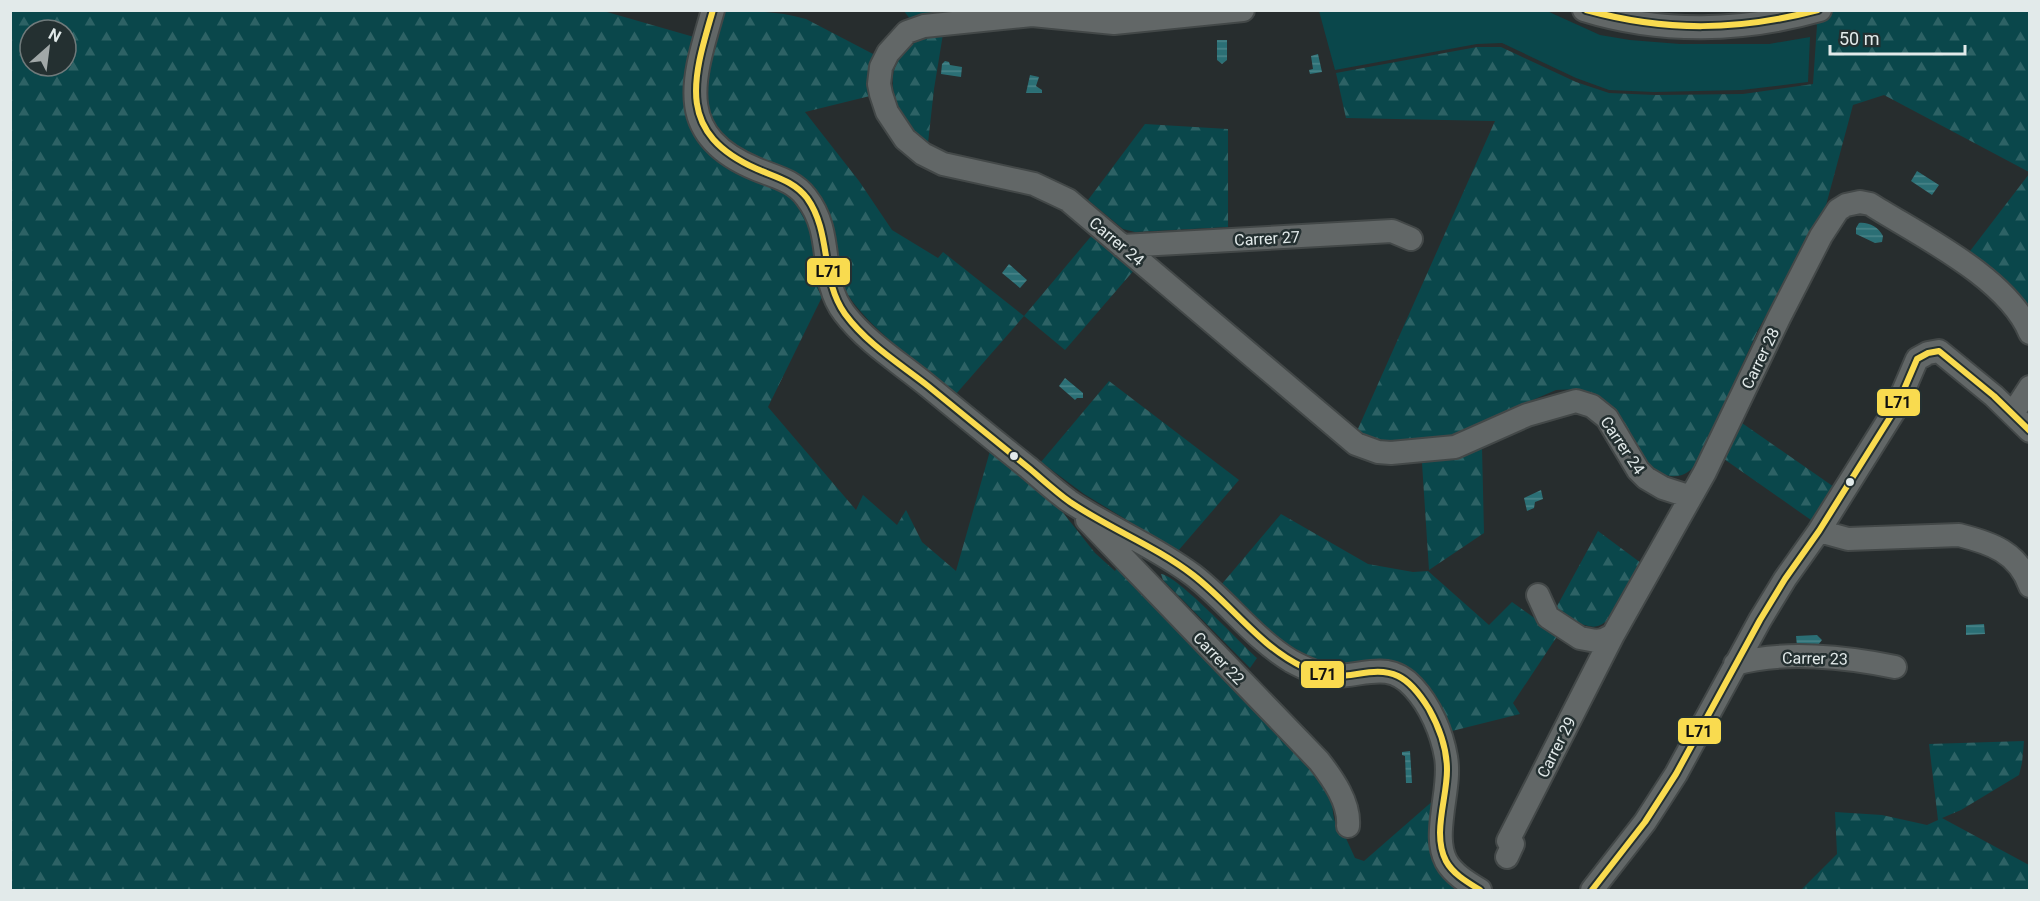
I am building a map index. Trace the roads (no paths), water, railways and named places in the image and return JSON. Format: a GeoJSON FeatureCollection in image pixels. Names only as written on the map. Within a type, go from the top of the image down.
{"type":"FeatureCollection","features":[{"type":"Feature","properties":{"kind":"street"},"geometry":{"type":"LineString","coordinates":[[713,10],[701,50],[694,92],[697,115],[706,133],[726,154],[752,168],[790,182],[809,200],[825,235],[828,272],[835,299],[852,322],[954,409],[1070,501],[1192,575],[1261,640],[1305,668],[1331,676],[1375,671],[1392,672],[1413,687],[1435,720],[1446,758],[1441,843],[1446,861],[1459,877],[1480,891]]}},
{"type":"Feature","properties":{"kind":"street","name":"Carrer 24"},"geometry":{"type":"LineString","coordinates":[[1243,10],[1114,23],[1032,15],[924,26],[907,32],[894,45],[881,67],[879,84],[887,112],[905,139],[922,154],[943,164],[1034,184],[1051,191],[1077,207],[1356,444],[1378,452],[1391,453],[1455,447],[1527,415],[1576,401],[1592,406],[1607,418],[1638,470],[1646,478],[1663,488],[1691,497]]}},
{"type":"Feature","properties":{"kind":"street"},"geometry":{"type":"LineString","coordinates":[[1584,10],[1604,17],[1639,23],[1690,28],[1719,28],[1791,19],[1820,10]]}},
{"type":"Feature","properties":{"kind":"street","name":"Carrer 28"},"geometry":{"type":"LineString","coordinates":[[1613,634],[1691,497],[1821,236],[1838,210],[1846,205],[1860,202],[1870,204],[1974,270],[2009,300],[2030,333]]}},
{"type":"Feature","properties":{"kind":"street","name":"Carrer 27"},"geometry":{"type":"LineString","coordinates":[[1122,246],[1392,231],[1411,239]]}},
{"type":"Feature","properties":{"kind":"street"},"geometry":{"type":"LineString","coordinates":[[1592,891],[1667,789],[1735,664],[1785,579],[1820,531],[1896,408],[1917,359],[1928,353],[1939,351],[2013,413],[2030,431]]}},
{"type":"Feature","properties":{"kind":"street"},"geometry":{"type":"LineString","coordinates":[[2013,413],[2030,387]]}},
{"type":"Feature","properties":{"kind":"street","name":"Carrer 22"},"geometry":{"type":"LineString","coordinates":[[1070,501],[1309,749],[1328,772],[1348,817],[1348,826]]}},
{"type":"Feature","properties":{"kind":"street"},"geometry":{"type":"LineString","coordinates":[[1820,531],[1848,539],[1959,535],[2007,553],[2018,561],[2030,586]]}},
{"type":"Feature","properties":{"kind":"street"},"geometry":{"type":"LineString","coordinates":[[1538,595],[1548,617],[1580,638],[1596,641],[1604,640],[1613,634]]}},
{"type":"Feature","properties":{"kind":"street","name":"Carrer 29"},"geometry":{"type":"LineString","coordinates":[[1507,856],[1513,844],[1508,841],[1613,634]]}},
{"type":"Feature","properties":{"kind":"street","name":"Carrer 23"},"geometry":{"type":"LineString","coordinates":[[1735,664],[1765,657],[1804,657],[1859,659],[1895,667]]}}]}
